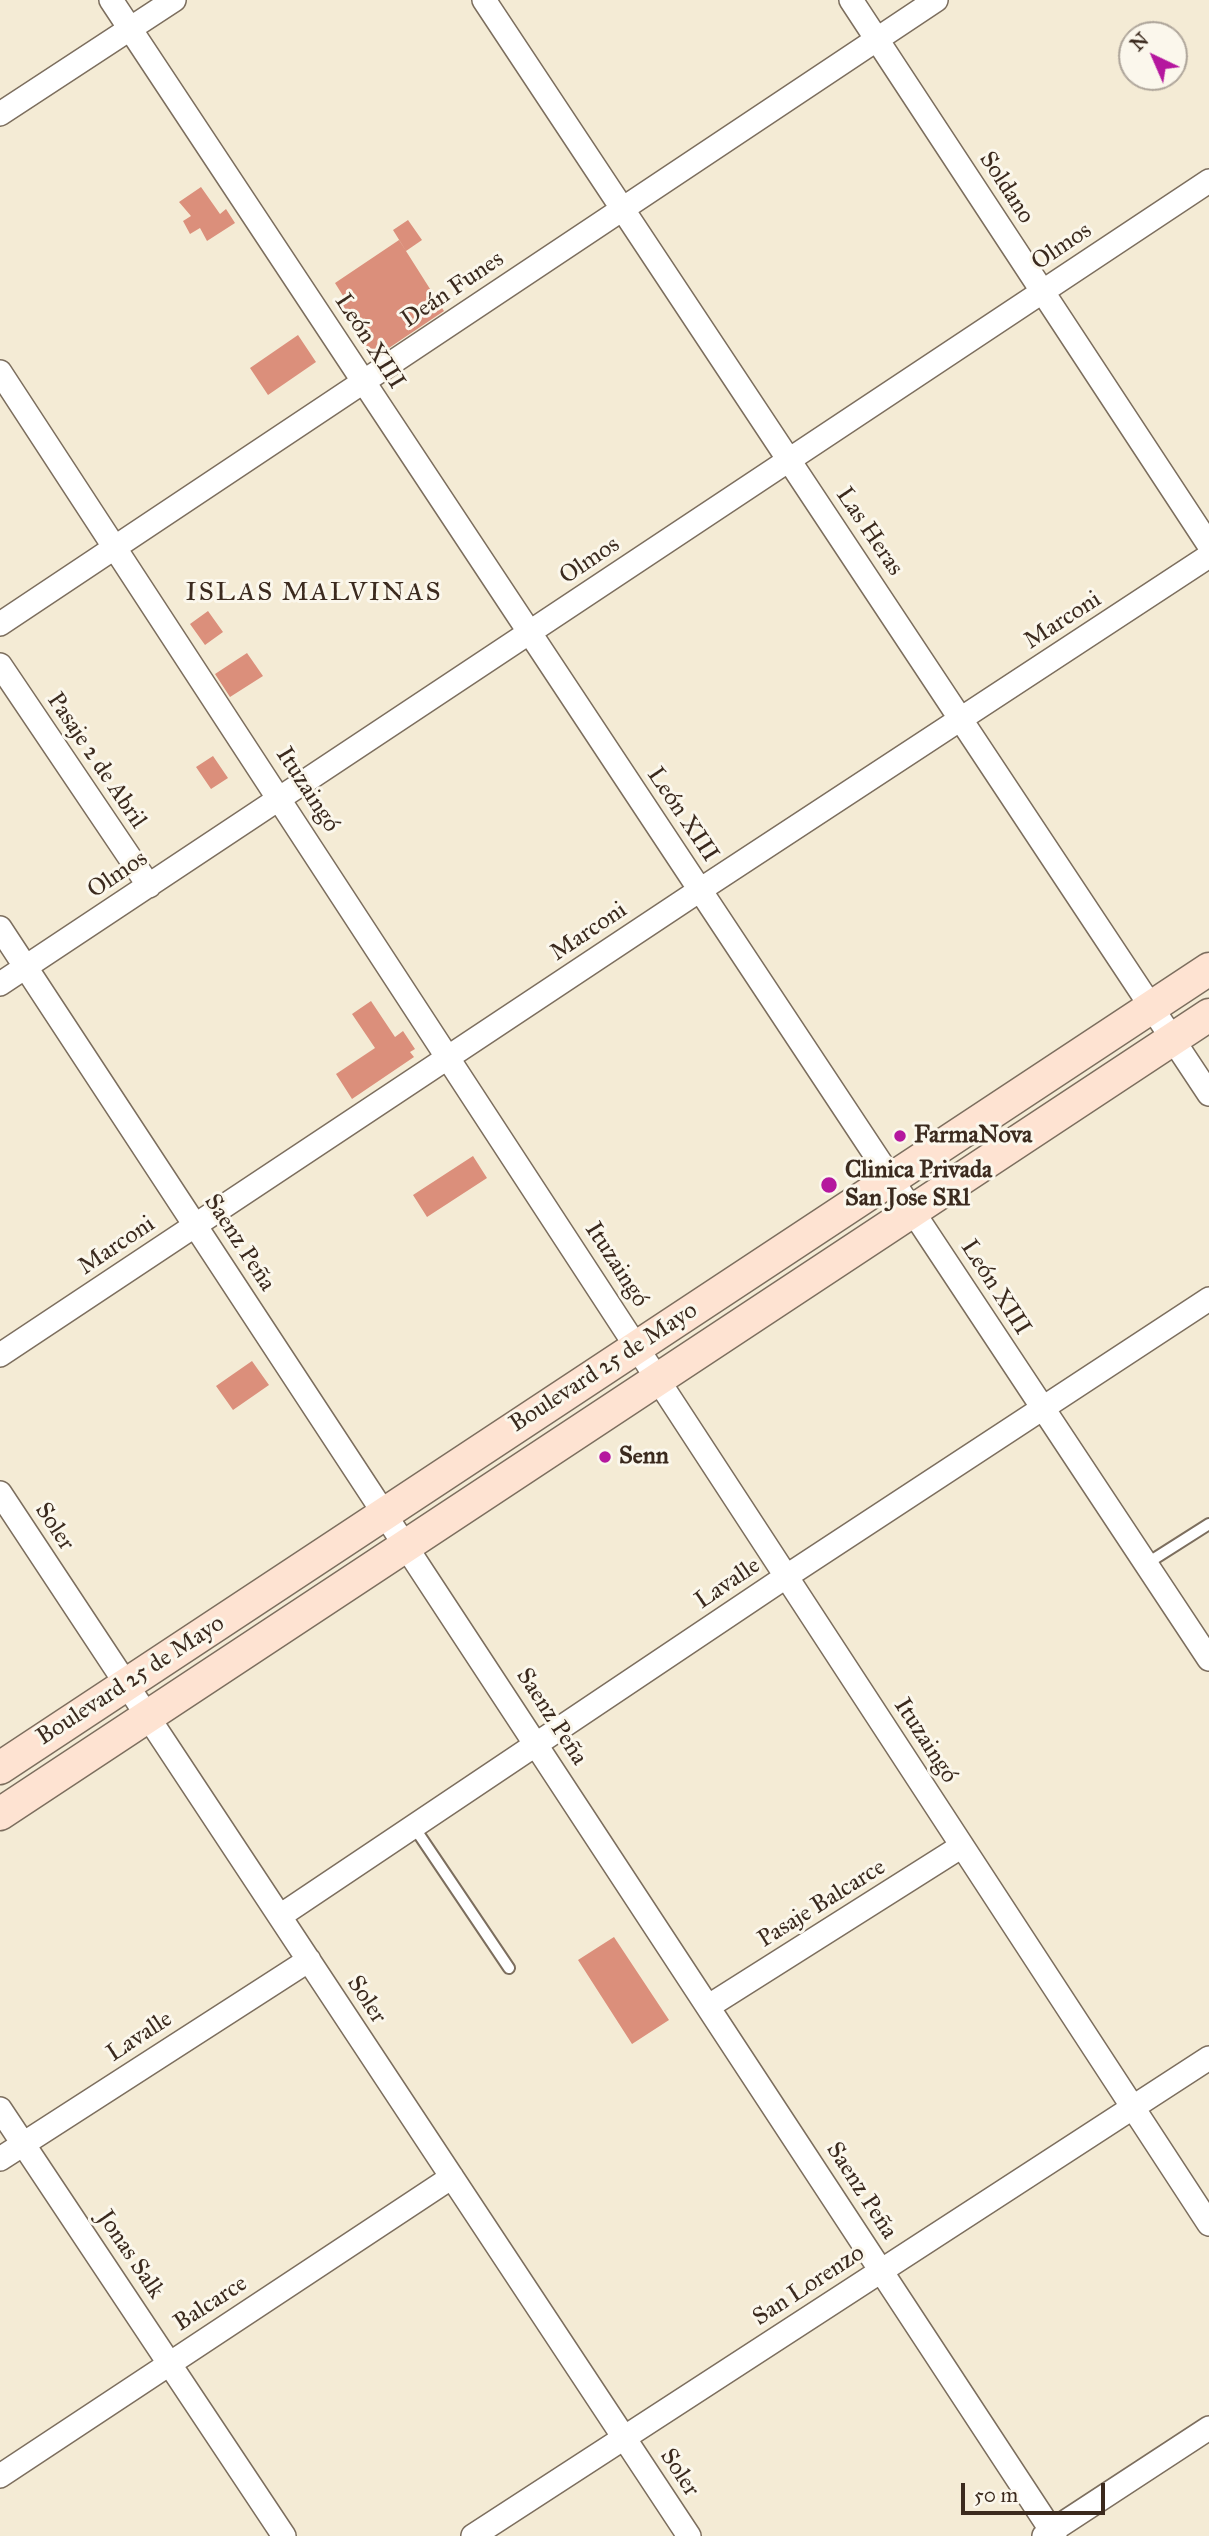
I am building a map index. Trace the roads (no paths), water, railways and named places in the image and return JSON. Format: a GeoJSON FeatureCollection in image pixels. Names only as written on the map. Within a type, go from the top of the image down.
{"type":"FeatureCollection","features":[{"type":"Feature","properties":{"kind":"street","name":"León XIII"},"geometry":{"type":"LineString","coordinates":[[111,0],[1209,1659]]}},
{"type":"Feature","properties":{"kind":"street"},"geometry":{"type":"LineString","coordinates":[[0,114],[174,0]]}},
{"type":"Feature","properties":{"kind":"street","name":"Las Heras"},"geometry":{"type":"LineString","coordinates":[[484,0],[1209,1094]]}},
{"type":"Feature","properties":{"kind":"street","name":"Soldano"},"geometry":{"type":"LineString","coordinates":[[851,0],[1209,545]]}},
{"type":"Feature","properties":{"kind":"street","name":"Deán Funes"},"geometry":{"type":"LineString","coordinates":[[0,624],[936,0]]}},
{"type":"Feature","properties":{"kind":"street","name":"Olmos"},"geometry":{"type":"LineString","coordinates":[[0,984],[1209,181]]}},
{"type":"Feature","properties":{"kind":"street","name":"Ituzaingó"},"geometry":{"type":"LineString","coordinates":[[0,372],[281,798],[1209,2224]]}},
{"type":"Feature","properties":{"kind":"street","name":"Marconi"},"geometry":{"type":"LineString","coordinates":[[0,1355],[1209,556]]}},
{"type":"Feature","properties":{"kind":"street","name":"Pasaje 2 de Abril"},"geometry":{"type":"LineString","coordinates":[[0,665],[149,886]]}},
{"type":"Feature","properties":{"kind":"street","name":"Saenz Peña"},"geometry":{"type":"LineString","coordinates":[[0,928],[882,2270],[1050,2534]]}},
{"type":"Feature","properties":{"kind":"street","name":"Boulevard 25 de Mayo"},"geometry":{"type":"LineString","coordinates":[[0,1768],[1209,969]]}},
{"type":"Feature","properties":{"kind":"street","name":"Boulevard 25 de Mayo"},"geometry":{"type":"LineString","coordinates":[[0,1814],[1209,1015]]}},
{"type":"Feature","properties":{"kind":"street","name":"Lavalle"},"geometry":{"type":"LineString","coordinates":[[279,1916],[787,1576],[1209,1299]]}},
{"type":"Feature","properties":{"kind":"street","name":"Soler"},"geometry":{"type":"LineString","coordinates":[[0,1493],[689,2536]]}},
{"type":"Feature","properties":{"kind":"street","name":"Pasaje Balcarce"},"geometry":{"type":"LineString","coordinates":[[709,2007],[962,1846]]}},
{"type":"Feature","properties":{"kind":"street","name":"Lavalle"},"geometry":{"type":"LineString","coordinates":[[0,2159],[309,1960]]}},
{"type":"Feature","properties":{"kind":"street","name":"San Lorenzo"},"geometry":{"type":"LineString","coordinates":[[473,2536],[1209,2058]]}},
{"type":"Feature","properties":{"kind":"street","name":"Jonas Salk"},"geometry":{"type":"LineString","coordinates":[[0,2109],[284,2536]]}},
{"type":"Feature","properties":{"kind":"street","name":"Balcarce"},"geometry":{"type":"LineString","coordinates":[[0,2476],[452,2177]]}},
{"type":"Feature","properties":{"kind":"street"},"geometry":{"type":"LineString","coordinates":[[1050,2534],[1209,2428]]}},
{"type":"Feature","properties":{"kind":"lane"},"geometry":{"type":"LineString","coordinates":[[1146,1564],[1209,1524]]}},
{"type":"Feature","properties":{"kind":"lane"},"geometry":{"type":"LineString","coordinates":[[414,1827],[509,1968]]}},
{"type":"Feature","properties":{"kind":"place","name":"FarmaNova"},"geometry":{"type":"Point","coordinates":[900,1136]}},
{"type":"Feature","properties":{"kind":"place","name":"Clinica Privada San Jose SRl"},"geometry":{"type":"Point","coordinates":[829,1185]}},
{"type":"Feature","properties":{"kind":"place","name":"Senn"},"geometry":{"type":"Point","coordinates":[605,1457]}},
{"type":"Feature","properties":{"kind":"district","name":"ISLAS MALVINAS"},"geometry":{"type":"Point","coordinates":[314,594]}}]}
